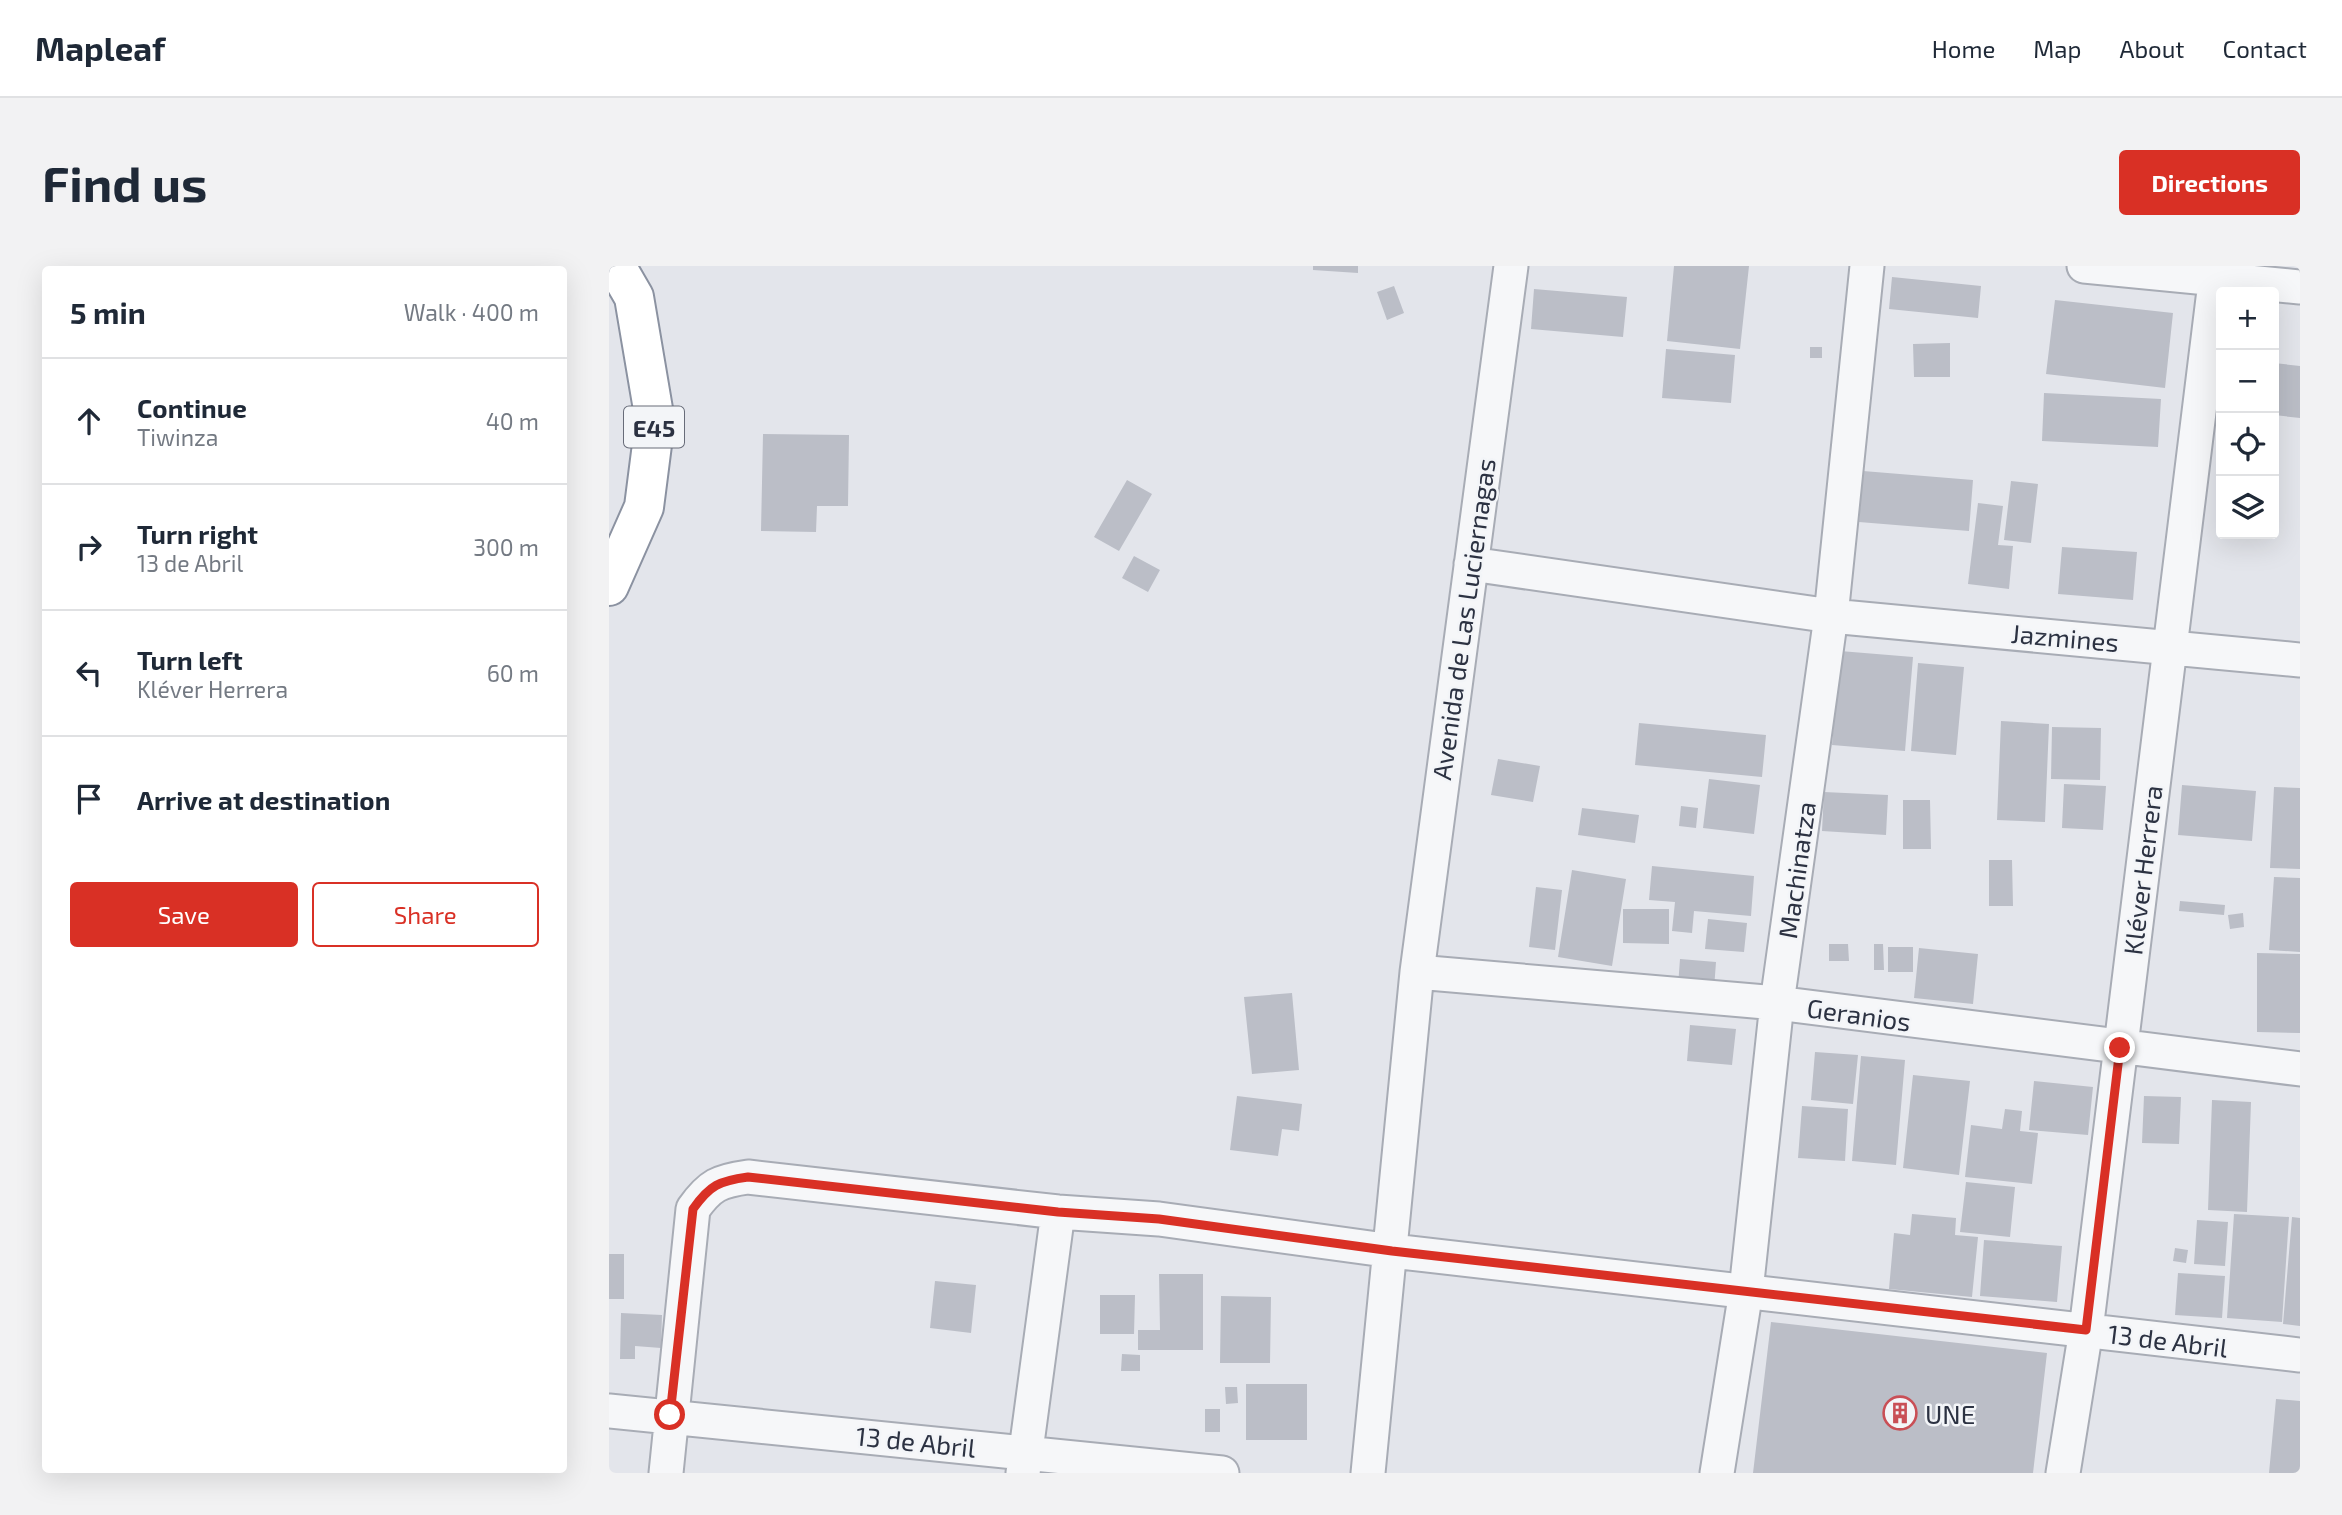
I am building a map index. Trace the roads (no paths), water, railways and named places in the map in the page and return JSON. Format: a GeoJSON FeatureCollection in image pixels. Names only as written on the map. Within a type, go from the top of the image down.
{"type":"FeatureCollection","features":[{"type":"Feature","properties":{"kind":"highway","name":"E45"},"geometry":{"type":"LineString","coordinates":[[609,586],[644,508],[655,421],[634,297],[617,266]]}},
{"type":"Feature","properties":{"kind":"street","name":"Avenida de Las Luciernagas"},"geometry":{"type":"LineString","coordinates":[[1369,1473],[1392,1251],[1416,972],[1510,266]]}},
{"type":"Feature","properties":{"kind":"street","name":"Machinatza"},"geometry":{"type":"LineString","coordinates":[[1717,1473],[1746,1292],[1777,1003],[1831,615],[1867,266]]}},
{"type":"Feature","properties":{"kind":"street"},"geometry":{"type":"LineString","coordinates":[[2084,266],[2217,272],[2300,287]]}},
{"type":"Feature","properties":{"kind":"street","name":"Kléver Herrera"},"geometry":{"type":"LineString","coordinates":[[2063,1473],[2086,1330],[2217,272]]}},
{"type":"Feature","properties":{"kind":"street","name":"Jazmines"},"geometry":{"type":"LineString","coordinates":[[1471,564],[1831,615],[2300,660]]}},
{"type":"Feature","properties":{"kind":"street","name":"Geranios"},"geometry":{"type":"LineString","coordinates":[[1416,972],[1777,1003],[2300,1069]]}},
{"type":"Feature","properties":{"kind":"street","name":"13 de Abril"},"geometry":{"type":"LineString","coordinates":[[670,1415],[688,1230],[693,1209],[705,1192],[724,1180],[748,1177],[1058,1212],[1159,1219],[1392,1251],[2300,1355]]}},
{"type":"Feature","properties":{"kind":"street"},"geometry":{"type":"LineString","coordinates":[[1024,1463],[1058,1212]]}},
{"type":"Feature","properties":{"kind":"street","name":"13 de Abril"},"geometry":{"type":"LineString","coordinates":[[609,1412],[670,1415],[1024,1463],[1222,1473]]}},
{"type":"Feature","properties":{"kind":"street"},"geometry":{"type":"LineString","coordinates":[[666,1473],[670,1415]]}},
{"type":"Feature","properties":{"kind":"place","name":"UNE"},"geometry":{"type":"Point","coordinates":[1900,1413]}}]}
